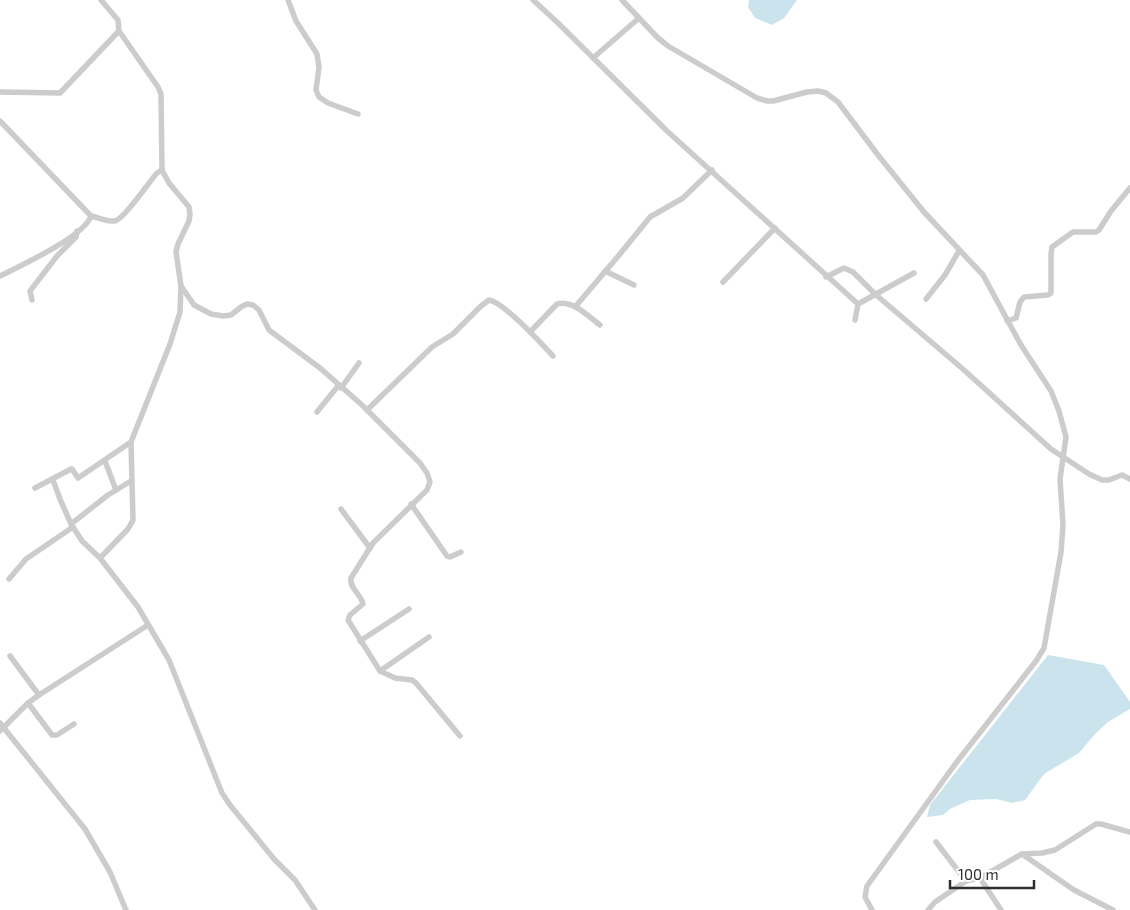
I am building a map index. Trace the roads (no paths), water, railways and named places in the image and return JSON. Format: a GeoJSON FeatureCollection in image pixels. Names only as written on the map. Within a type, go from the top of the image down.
{"type":"FeatureCollection","features":[{"type":"Feature","properties":{"kind":"street"},"geometry":{"type":"LineString","coordinates":[[100,558],[131,524],[133,509],[131,442],[170,344],[180,312],[181,286],[176,252],[190,214],[189,207],[169,183],[162,170],[161,94],[119,31],[118,20],[101,0]]}},
{"type":"Feature","properties":{"kind":"street"},"geometry":{"type":"LineString","coordinates":[[288,0],[301,30],[316,51],[319,64],[316,85],[319,97],[358,114]]}},
{"type":"Feature","properties":{"kind":"street"},"geometry":{"type":"LineString","coordinates":[[532,0],[557,22],[667,131],[858,304]]}},
{"type":"Feature","properties":{"kind":"street"},"geometry":{"type":"LineString","coordinates":[[622,0],[668,46],[761,100],[773,101],[814,91],[826,93],[838,102],[914,200],[959,252],[983,275],[1007,321],[1051,390],[1065,433],[1060,489],[1063,532],[1044,648],[1036,661],[956,762],[867,886],[864,897],[872,910]]}},
{"type":"Feature","properties":{"kind":"street"},"geometry":{"type":"LineString","coordinates":[[593,58],[639,18]]}},
{"type":"Feature","properties":{"kind":"street"},"geometry":{"type":"LineString","coordinates":[[0,92],[60,93],[119,31]]}},
{"type":"Feature","properties":{"kind":"street"},"geometry":{"type":"LineString","coordinates":[[0,121],[91,216],[112,221],[117,220],[157,173],[162,170]]}},
{"type":"Feature","properties":{"kind":"street"},"geometry":{"type":"LineString","coordinates":[[574,307],[650,217],[683,198],[712,170]]}},
{"type":"Feature","properties":{"kind":"street"},"geometry":{"type":"LineString","coordinates":[[1007,321],[1016,318],[1020,302],[1024,297],[1048,295],[1051,293],[1050,254],[1053,246],[1073,232],[1099,230],[1111,211],[1130,188]]}},
{"type":"Feature","properties":{"kind":"street"},"geometry":{"type":"LineString","coordinates":[[0,276],[50,251],[78,231],[88,222],[91,216]]}},
{"type":"Feature","properties":{"kind":"street"},"geometry":{"type":"LineString","coordinates":[[723,282],[774,228]]}},
{"type":"Feature","properties":{"kind":"street"},"geometry":{"type":"LineString","coordinates":[[32,300],[30,291],[57,256],[76,237],[78,231]]}},
{"type":"Feature","properties":{"kind":"street"},"geometry":{"type":"LineString","coordinates":[[926,299],[946,275],[959,252]]}},
{"type":"Feature","properties":{"kind":"street"},"geometry":{"type":"LineString","coordinates":[[826,277],[847,268],[853,272],[875,294],[964,370],[1039,440],[1062,457],[1102,480],[1122,475],[1130,479]]}},
{"type":"Feature","properties":{"kind":"street"},"geometry":{"type":"LineString","coordinates":[[605,271],[634,285]]}},
{"type":"Feature","properties":{"kind":"street"},"geometry":{"type":"LineString","coordinates":[[855,320],[858,304],[914,273]]}},
{"type":"Feature","properties":{"kind":"street"},"geometry":{"type":"LineString","coordinates":[[181,286],[194,305],[211,314],[231,315],[240,307],[247,304],[253,305],[259,310],[273,334],[320,368],[339,387],[367,410],[415,457],[429,477],[430,482],[427,490],[411,504],[370,548],[350,580],[363,601],[360,607],[350,615],[348,620],[380,671],[395,678],[412,680],[416,683],[460,736]]}},
{"type":"Feature","properties":{"kind":"street"},"geometry":{"type":"LineString","coordinates":[[367,410],[432,347],[453,334],[488,301],[492,300],[497,303],[530,332],[553,356]]}},
{"type":"Feature","properties":{"kind":"street"},"geometry":{"type":"LineString","coordinates":[[530,332],[557,304],[563,302],[574,307],[600,326]]}},
{"type":"Feature","properties":{"kind":"street"},"geometry":{"type":"LineString","coordinates":[[317,412],[358,363]]}},
{"type":"Feature","properties":{"kind":"street"},"geometry":{"type":"LineString","coordinates":[[35,488],[53,480],[70,469],[78,478],[131,442]]}},
{"type":"Feature","properties":{"kind":"street"},"geometry":{"type":"LineString","coordinates":[[105,461],[116,490]]}},
{"type":"Feature","properties":{"kind":"street"},"geometry":{"type":"LineString","coordinates":[[53,480],[72,525],[82,541],[100,558],[138,607],[169,660],[222,793],[274,859],[295,880],[315,910]]}},
{"type":"Feature","properties":{"kind":"street"},"geometry":{"type":"LineString","coordinates":[[9,579],[26,558],[72,525],[92,507],[131,481]]}},
{"type":"Feature","properties":{"kind":"street"},"geometry":{"type":"LineString","coordinates":[[411,504],[447,556],[450,557],[461,552]]}},
{"type":"Feature","properties":{"kind":"street"},"geometry":{"type":"LineString","coordinates":[[340,509],[370,548]]}},
{"type":"Feature","properties":{"kind":"street"},"geometry":{"type":"LineString","coordinates":[[360,641],[409,609]]}},
{"type":"Feature","properties":{"kind":"street"},"geometry":{"type":"LineString","coordinates":[[126,910],[110,872],[85,829],[2,727],[39,695],[148,625]]}},
{"type":"Feature","properties":{"kind":"street"},"geometry":{"type":"LineString","coordinates":[[380,671],[429,637]]}},
{"type":"Feature","properties":{"kind":"street"},"geometry":{"type":"LineString","coordinates":[[10,656],[39,695]]}},
{"type":"Feature","properties":{"kind":"street"},"geometry":{"type":"LineString","coordinates":[[28,703],[52,735],[58,735],[74,724]]}},
{"type":"Feature","properties":{"kind":"street"},"geometry":{"type":"LineString","coordinates":[[928,910],[935,902],[966,881],[980,878],[1022,854],[1055,850],[1096,824],[1130,832]]}},
{"type":"Feature","properties":{"kind":"street"},"geometry":{"type":"LineString","coordinates":[[936,842],[966,881]]}},
{"type":"Feature","properties":{"kind":"street"},"geometry":{"type":"LineString","coordinates":[[1022,854],[1074,890],[1114,910]]}},
{"type":"Feature","properties":{"kind":"street"},"geometry":{"type":"LineString","coordinates":[[980,878],[1001,910]]}},
{"type":"Feature","properties":{"kind":"water"},"geometry":{"type":"Polygon","coordinates":[[[749,0],[797,0],[784,18],[772,25],[755,18],[748,7],[749,0]]]}},
{"type":"Feature","properties":{"kind":"water"},"geometry":{"type":"Polygon","coordinates":[[[1048,655],[1104,665],[1130,702],[1130,709],[1108,722],[1079,753],[1044,774],[1025,800],[1012,803],[996,799],[970,800],[950,809],[943,815],[927,817],[930,805],[1048,655]]]}}]}
